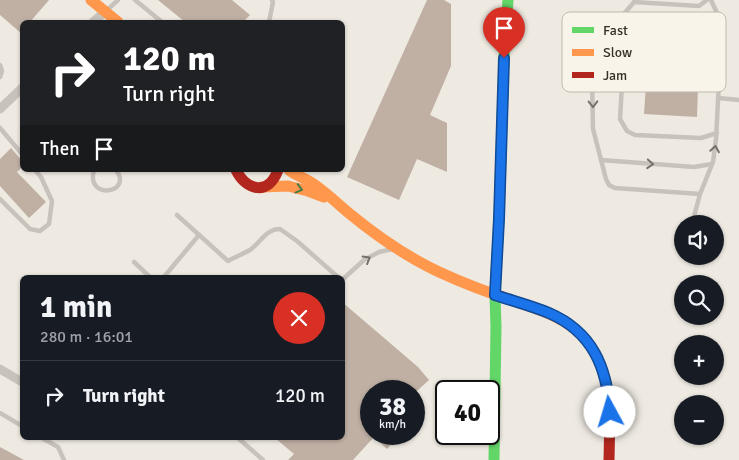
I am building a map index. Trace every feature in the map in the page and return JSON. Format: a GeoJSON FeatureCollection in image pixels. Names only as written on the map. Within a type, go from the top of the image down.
{"type":"FeatureCollection","features":[{"type":"Feature","properties":{"kind":"street"},"geometry":{"type":"LineString","coordinates":[[91,0],[115,20]]}},
{"type":"Feature","properties":{"kind":"street"},"geometry":{"type":"LineString","coordinates":[[494,460],[495,295],[508,0]]}},
{"type":"Feature","properties":{"kind":"street"},"geometry":{"type":"LineString","coordinates":[[95,20],[105,12]]}},
{"type":"Feature","properties":{"kind":"street"},"geometry":{"type":"LineString","coordinates":[[0,110],[20,90]]}},
{"type":"Feature","properties":{"kind":"street"},"geometry":{"type":"LineString","coordinates":[[237,172],[242,182],[248,186],[255,188],[295,187],[334,201]]}},
{"type":"Feature","properties":{"kind":"street"},"geometry":{"type":"LineString","coordinates":[[262,188],[274,180],[278,172]]}},
{"type":"Feature","properties":{"kind":"street"},"geometry":{"type":"LineString","coordinates":[[292,172],[313,183],[366,227],[430,268],[495,295],[549,313],[576,330],[594,351],[604,372],[610,412],[609,460]]}},
{"type":"Feature","properties":{"kind":"street"},"geometry":{"type":"LineString","coordinates":[[0,369],[20,381]]}},
{"type":"Feature","properties":{"kind":"lane"},"geometry":{"type":"LineString","coordinates":[[105,12],[118,0]]}},
{"type":"Feature","properties":{"kind":"lane"},"geometry":{"type":"LineString","coordinates":[[135,0],[160,20]]}},
{"type":"Feature","properties":{"kind":"lane"},"geometry":{"type":"LineString","coordinates":[[270,20],[274,2],[272,0]]}},
{"type":"Feature","properties":{"kind":"lane"},"geometry":{"type":"LineString","coordinates":[[626,12],[635,1],[699,6],[707,0]]}},
{"type":"Feature","properties":{"kind":"lane"},"geometry":{"type":"LineString","coordinates":[[711,0],[716,12]]}},
{"type":"Feature","properties":{"kind":"lane"},"geometry":{"type":"LineString","coordinates":[[0,65],[2,71],[0,76]]}},
{"type":"Feature","properties":{"kind":"lane"},"geometry":{"type":"LineString","coordinates":[[592,92],[593,129],[609,185],[614,188],[700,194]]}},
{"type":"Feature","properties":{"kind":"lane"},"geometry":{"type":"LineString","coordinates":[[622,92],[620,119],[627,131],[635,135],[701,138],[717,133]]}},
{"type":"Feature","properties":{"kind":"lane"},"geometry":{"type":"LineString","coordinates":[[694,215],[700,194],[712,164],[717,133],[719,92]]}},
{"type":"Feature","properties":{"kind":"lane"},"geometry":{"type":"LineString","coordinates":[[719,98],[739,100]]}},
{"type":"Feature","properties":{"kind":"lane"},"geometry":{"type":"LineString","coordinates":[[0,128],[20,152]]}},
{"type":"Feature","properties":{"kind":"lane"},"geometry":{"type":"LineString","coordinates":[[601,160],[694,167],[712,164]]}},
{"type":"Feature","properties":{"kind":"lane"},"geometry":{"type":"LineString","coordinates":[[0,199],[30,229],[40,231],[49,224],[52,201],[37,172]]}},
{"type":"Feature","properties":{"kind":"lane"},"geometry":{"type":"LineString","coordinates":[[94,172],[92,178],[94,184],[106,192],[118,185],[120,179],[118,172]]}},
{"type":"Feature","properties":{"kind":"lane"},"geometry":{"type":"LineString","coordinates":[[177,215],[228,261],[253,248],[272,230],[280,229],[298,241],[336,275]]}},
{"type":"Feature","properties":{"kind":"lane"},"geometry":{"type":"LineString","coordinates":[[166,275],[199,235]]}},
{"type":"Feature","properties":{"kind":"lane"},"geometry":{"type":"LineString","coordinates":[[345,278],[364,260],[379,252],[396,248]]}},
{"type":"Feature","properties":{"kind":"lane"},"geometry":{"type":"LineString","coordinates":[[134,262],[148,275]]}},
{"type":"Feature","properties":{"kind":"lane"},"geometry":{"type":"LineString","coordinates":[[0,413],[20,425]]}},
{"type":"Feature","properties":{"kind":"lane"},"geometry":{"type":"LineString","coordinates":[[46,440],[58,447],[64,460]]}},
{"type":"Feature","properties":{"kind":"lane"},"geometry":{"type":"LineString","coordinates":[[240,440],[263,460]]}},
{"type":"Feature","properties":{"kind":"building"},"geometry":{"type":"Polygon","coordinates":[[[0,0],[49,0],[32,20],[20,20],[20,32],[0,15],[0,0]]]}},
{"type":"Feature","properties":{"kind":"building"},"geometry":{"type":"Polygon","coordinates":[[[158,0],[232,0],[250,15],[245,20],[183,20],[158,0]]]}},
{"type":"Feature","properties":{"kind":"building"},"geometry":{"type":"Polygon","coordinates":[[[427,0],[444,0],[451,4],[451,66],[430,115],[447,123],[447,172],[417,159],[399,200],[347,177],[427,0]]]}},
{"type":"Feature","properties":{"kind":"building"},"geometry":{"type":"Polygon","coordinates":[[[645,92],[698,92],[697,117],[644,114],[645,92]]]}},
{"type":"Feature","properties":{"kind":"building"},"geometry":{"type":"Polygon","coordinates":[[[11,148],[20,159],[20,169],[17,172],[46,202],[29,218],[0,186],[0,159],[11,148]]]}},
{"type":"Feature","properties":{"kind":"building"},"geometry":{"type":"Polygon","coordinates":[[[345,305],[418,367],[429,380],[425,384],[425,380],[360,380],[360,445],[367,445],[353,460],[288,460],[294,454],[277,440],[345,440],[345,305]]]}},
{"type":"Feature","properties":{"kind":"building"},"geometry":{"type":"Polygon","coordinates":[[[0,447],[24,460],[0,460],[0,447]]]}},
{"type":"Feature","properties":{"kind":"traffic: fast"},"geometry":{"type":"LineString","coordinates":[[494,460],[495,295],[508,0]]}},
{"type":"Feature","properties":{"kind":"traffic: slow"},"geometry":{"type":"LineString","coordinates":[[91,0],[116,20]]}},
{"type":"Feature","properties":{"kind":"traffic: slow"},"geometry":{"type":"LineString","coordinates":[[292,172],[315,185],[371,231],[416,260],[464,283],[542,311],[567,323],[592,348],[600,364],[607,388]]}},
{"type":"Feature","properties":{"kind":"traffic: slow"},"geometry":{"type":"LineString","coordinates":[[262,187],[288,186],[324,197]]}},
{"type":"Feature","properties":{"kind":"traffic: jam"},"geometry":{"type":"LineString","coordinates":[[237,172],[246,183],[258,188],[269,184],[277,172]]}},
{"type":"Feature","properties":{"kind":"traffic: jam"},"geometry":{"type":"LineString","coordinates":[[607,388],[610,413],[609,460]]}},
{"type":"Feature","properties":{"kind":"route"},"geometry":{"type":"LineString","coordinates":[[504,58],[495,295],[549,313],[576,330],[586,340],[594,351],[604,372],[610,412]]}}]}
